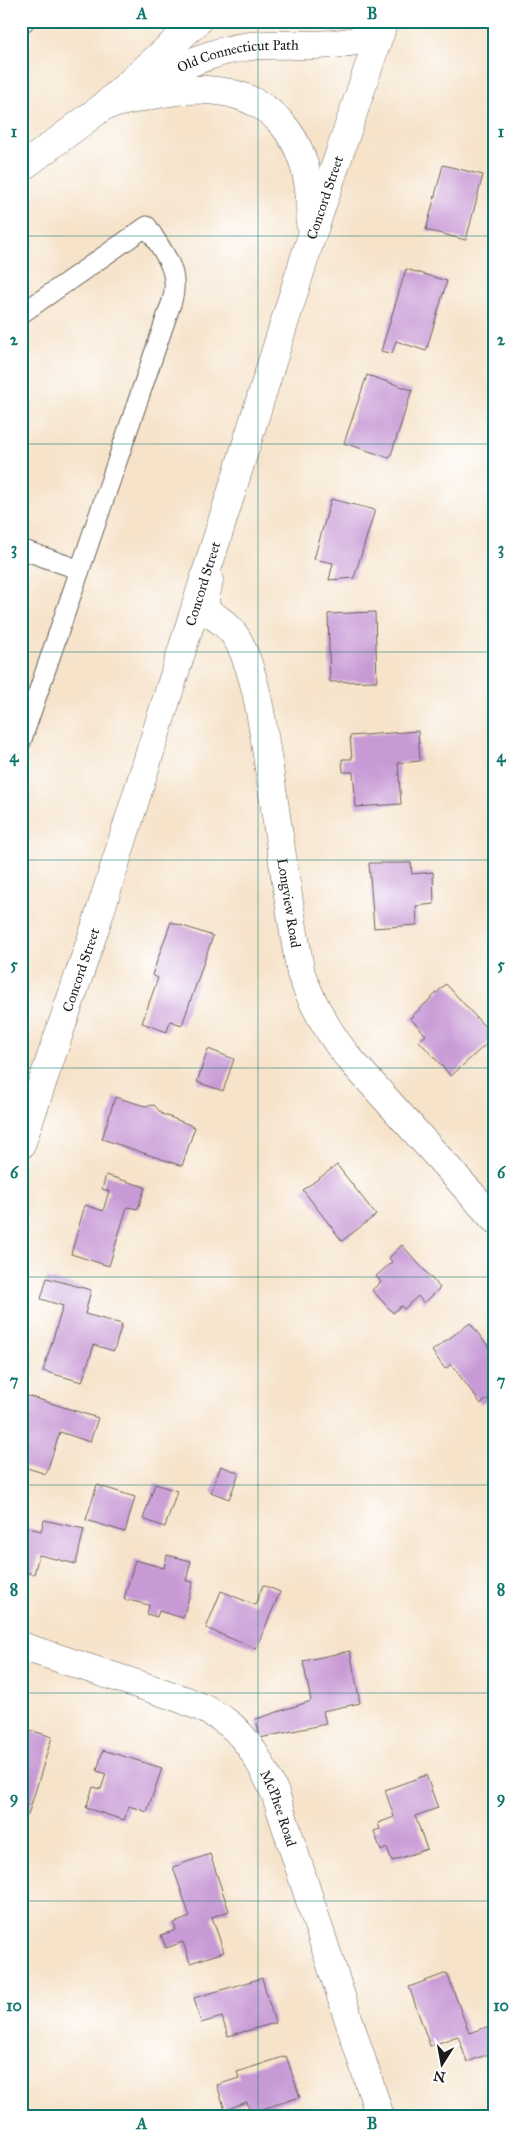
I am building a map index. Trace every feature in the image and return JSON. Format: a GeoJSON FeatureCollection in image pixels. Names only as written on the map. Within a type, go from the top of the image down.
{"type":"FeatureCollection","features":[{"type":"Feature","properties":{"kind":"main road","name":"Old Connecticut Path"},"geometry":{"type":"LineString","coordinates":[[21,168],[104,106],[198,21]]}},
{"type":"Feature","properties":{"kind":"main road","name":"Old Connecticut Path"},"geometry":{"type":"LineString","coordinates":[[104,106],[147,83],[197,61],[234,49],[264,46],[332,46],[362,41],[379,26]]}},
{"type":"Feature","properties":{"kind":"main road","name":"Concord Street"},"geometry":{"type":"LineString","coordinates":[[21,1145],[96,925],[379,26]]}},
{"type":"Feature","properties":{"kind":"main road"},"geometry":{"type":"LineString","coordinates":[[104,106],[162,93],[207,90],[237,94],[264,107],[286,126],[302,157],[309,197],[308,247]]}},
{"type":"Feature","properties":{"kind":"main road","name":"Longview Road"},"geometry":{"type":"LineString","coordinates":[[218,539],[203,610],[223,622],[232,632],[245,658],[252,681],[264,741],[301,974],[313,1006],[329,1034],[348,1057],[494,1219]]}},
{"type":"Feature","properties":{"kind":"main road","name":"McPhee Road"},"geometry":{"type":"LineString","coordinates":[[21,1646],[204,1708],[229,1724],[248,1744],[263,1767],[275,1793],[380,2116]]}},
{"type":"Feature","properties":{"kind":"lane"},"geometry":{"type":"LineString","coordinates":[[21,24],[25,21]]}},
{"type":"Feature","properties":{"kind":"lane"},"geometry":{"type":"LineString","coordinates":[[21,314],[147,226],[169,262],[175,278],[172,300],[21,742]]}},
{"type":"Feature","properties":{"kind":"lane"},"geometry":{"type":"LineString","coordinates":[[21,550],[80,570]]}},
{"type":"Feature","properties":{"kind":"building"},"geometry":{"type":"Polygon","coordinates":[[[443,165],[483,175],[466,240],[426,230],[443,165]]]}},
{"type":"Feature","properties":{"kind":"building"},"geometry":{"type":"Polygon","coordinates":[[[406,269],[447,281],[426,351],[396,341],[392,354],[381,351],[406,269]]]}},
{"type":"Feature","properties":{"kind":"building"},"geometry":{"type":"Polygon","coordinates":[[[367,375],[412,390],[390,458],[344,443],[367,375]]]}},
{"type":"Feature","properties":{"kind":"building"},"geometry":{"type":"Polygon","coordinates":[[[331,499],[375,510],[354,578],[329,580],[333,563],[314,559],[331,499]]]}},
{"type":"Feature","properties":{"kind":"building"},"geometry":{"type":"Polygon","coordinates":[[[375,612],[377,681],[330,682],[328,614],[375,612]]]}},
{"type":"Feature","properties":{"kind":"building"},"geometry":{"type":"Polygon","coordinates":[[[418,731],[420,761],[398,763],[401,804],[356,807],[353,772],[343,772],[342,759],[352,759],[350,736],[418,731]]]}},
{"type":"Feature","properties":{"kind":"building"},"geometry":{"type":"Polygon","coordinates":[[[369,863],[411,863],[412,874],[433,872],[434,904],[416,906],[417,925],[374,928],[369,863]]]}},
{"type":"Feature","properties":{"kind":"building"},"geometry":{"type":"Polygon","coordinates":[[[171,922],[213,936],[182,1025],[170,1021],[167,1032],[142,1023],[158,978],[152,975],[171,922]]]}},
{"type":"Feature","properties":{"kind":"building"},"geometry":{"type":"Polygon","coordinates":[[[446,984],[494,1037],[451,1076],[419,1041],[426,1035],[410,1018],[446,984]]]}},
{"type":"Feature","properties":{"kind":"building"},"geometry":{"type":"Polygon","coordinates":[[[208,1049],[234,1059],[223,1091],[197,1082],[208,1049]]]}},
{"type":"Feature","properties":{"kind":"building"},"geometry":{"type":"Polygon","coordinates":[[[115,1097],[145,1106],[154,1105],[162,1114],[195,1127],[182,1166],[102,1139],[115,1097]]]}},
{"type":"Feature","properties":{"kind":"building"},"geometry":{"type":"Polygon","coordinates":[[[337,1165],[376,1215],[342,1241],[303,1190],[337,1165]]]}},
{"type":"Feature","properties":{"kind":"building"},"geometry":{"type":"Polygon","coordinates":[[[106,1175],[145,1187],[138,1209],[127,1207],[109,1266],[71,1254],[85,1205],[103,1211],[109,1191],[102,1189],[106,1175]]]}},
{"type":"Feature","properties":{"kind":"building"},"geometry":{"type":"Polygon","coordinates":[[[402,1245],[440,1288],[424,1303],[418,1296],[404,1309],[401,1306],[393,1313],[372,1290],[381,1282],[376,1276],[392,1262],[389,1258],[402,1245]]]}},
{"type":"Feature","properties":{"kind":"building"},"geometry":{"type":"Polygon","coordinates":[[[47,1278],[91,1290],[85,1314],[122,1324],[114,1351],[94,1345],[82,1382],[43,1371],[63,1306],[41,1299],[47,1278]]]}},
{"type":"Feature","properties":{"kind":"building"},"geometry":{"type":"Polygon","coordinates":[[[470,1323],[494,1354],[494,1394],[481,1404],[451,1364],[445,1369],[432,1351],[470,1323]]]}},
{"type":"Feature","properties":{"kind":"building"},"geometry":{"type":"Polygon","coordinates":[[[22,1394],[98,1418],[90,1442],[60,1432],[46,1474],[21,1466],[22,1394]]]}},
{"type":"Feature","properties":{"kind":"building"},"geometry":{"type":"Polygon","coordinates":[[[221,1466],[239,1473],[229,1499],[211,1492],[221,1466]]]}},
{"type":"Feature","properties":{"kind":"building"},"geometry":{"type":"Polygon","coordinates":[[[155,1484],[177,1491],[165,1527],[143,1519],[155,1484]]]}},
{"type":"Feature","properties":{"kind":"building"},"geometry":{"type":"Polygon","coordinates":[[[97,1485],[135,1497],[125,1532],[86,1520],[97,1485]]]}},
{"type":"Feature","properties":{"kind":"building"},"geometry":{"type":"Polygon","coordinates":[[[44,1520],[84,1529],[76,1564],[39,1555],[34,1574],[21,1571],[21,1526],[41,1531],[44,1520]]]}},
{"type":"Feature","properties":{"kind":"building"},"geometry":{"type":"Polygon","coordinates":[[[167,1555],[191,1561],[186,1581],[193,1582],[183,1618],[159,1611],[157,1617],[147,1614],[149,1605],[124,1599],[135,1560],[164,1568],[167,1555]]]}},
{"type":"Feature","properties":{"kind":"building"},"geometry":{"type":"Polygon","coordinates":[[[263,1585],[280,1592],[256,1649],[206,1628],[221,1591],[255,1605],[263,1585]]]}},
{"type":"Feature","properties":{"kind":"building"},"geometry":{"type":"Polygon","coordinates":[[[350,1651],[360,1703],[323,1711],[326,1724],[260,1738],[256,1719],[311,1701],[303,1661],[350,1651]]]}},
{"type":"Feature","properties":{"kind":"building"},"geometry":{"type":"Polygon","coordinates":[[[21,1727],[52,1737],[28,1815],[21,1813],[21,1727]]]}},
{"type":"Feature","properties":{"kind":"building"},"geometry":{"type":"Polygon","coordinates":[[[103,1750],[162,1768],[147,1812],[129,1806],[124,1820],[86,1808],[93,1787],[101,1789],[106,1774],[97,1771],[103,1750]]]}},
{"type":"Feature","properties":{"kind":"building"},"geometry":{"type":"Polygon","coordinates":[[[426,1775],[438,1808],[415,1816],[427,1849],[392,1861],[387,1848],[381,1851],[374,1831],[380,1829],[378,1823],[394,1817],[385,1790],[426,1775]]]}},
{"type":"Feature","properties":{"kind":"building"},"geometry":{"type":"Polygon","coordinates":[[[210,1854],[229,1911],[212,1917],[224,1952],[190,1963],[183,1942],[166,1948],[161,1935],[176,1930],[174,1923],[190,1917],[173,1867],[210,1854]]]}},
{"type":"Feature","properties":{"kind":"building"},"geometry":{"type":"Polygon","coordinates":[[[447,1973],[469,2033],[489,2026],[494,2039],[494,2052],[467,2062],[458,2036],[430,2046],[409,1987],[447,1973]]]}},
{"type":"Feature","properties":{"kind":"building"},"geometry":{"type":"Polygon","coordinates":[[[262,1978],[275,2023],[228,2036],[222,2017],[201,2023],[194,1998],[262,1978]]]}},
{"type":"Feature","properties":{"kind":"building"},"geometry":{"type":"Polygon","coordinates":[[[286,2056],[300,2097],[250,2113],[247,2102],[225,2110],[217,2085],[239,2078],[237,2072],[286,2056]]]}}]}
